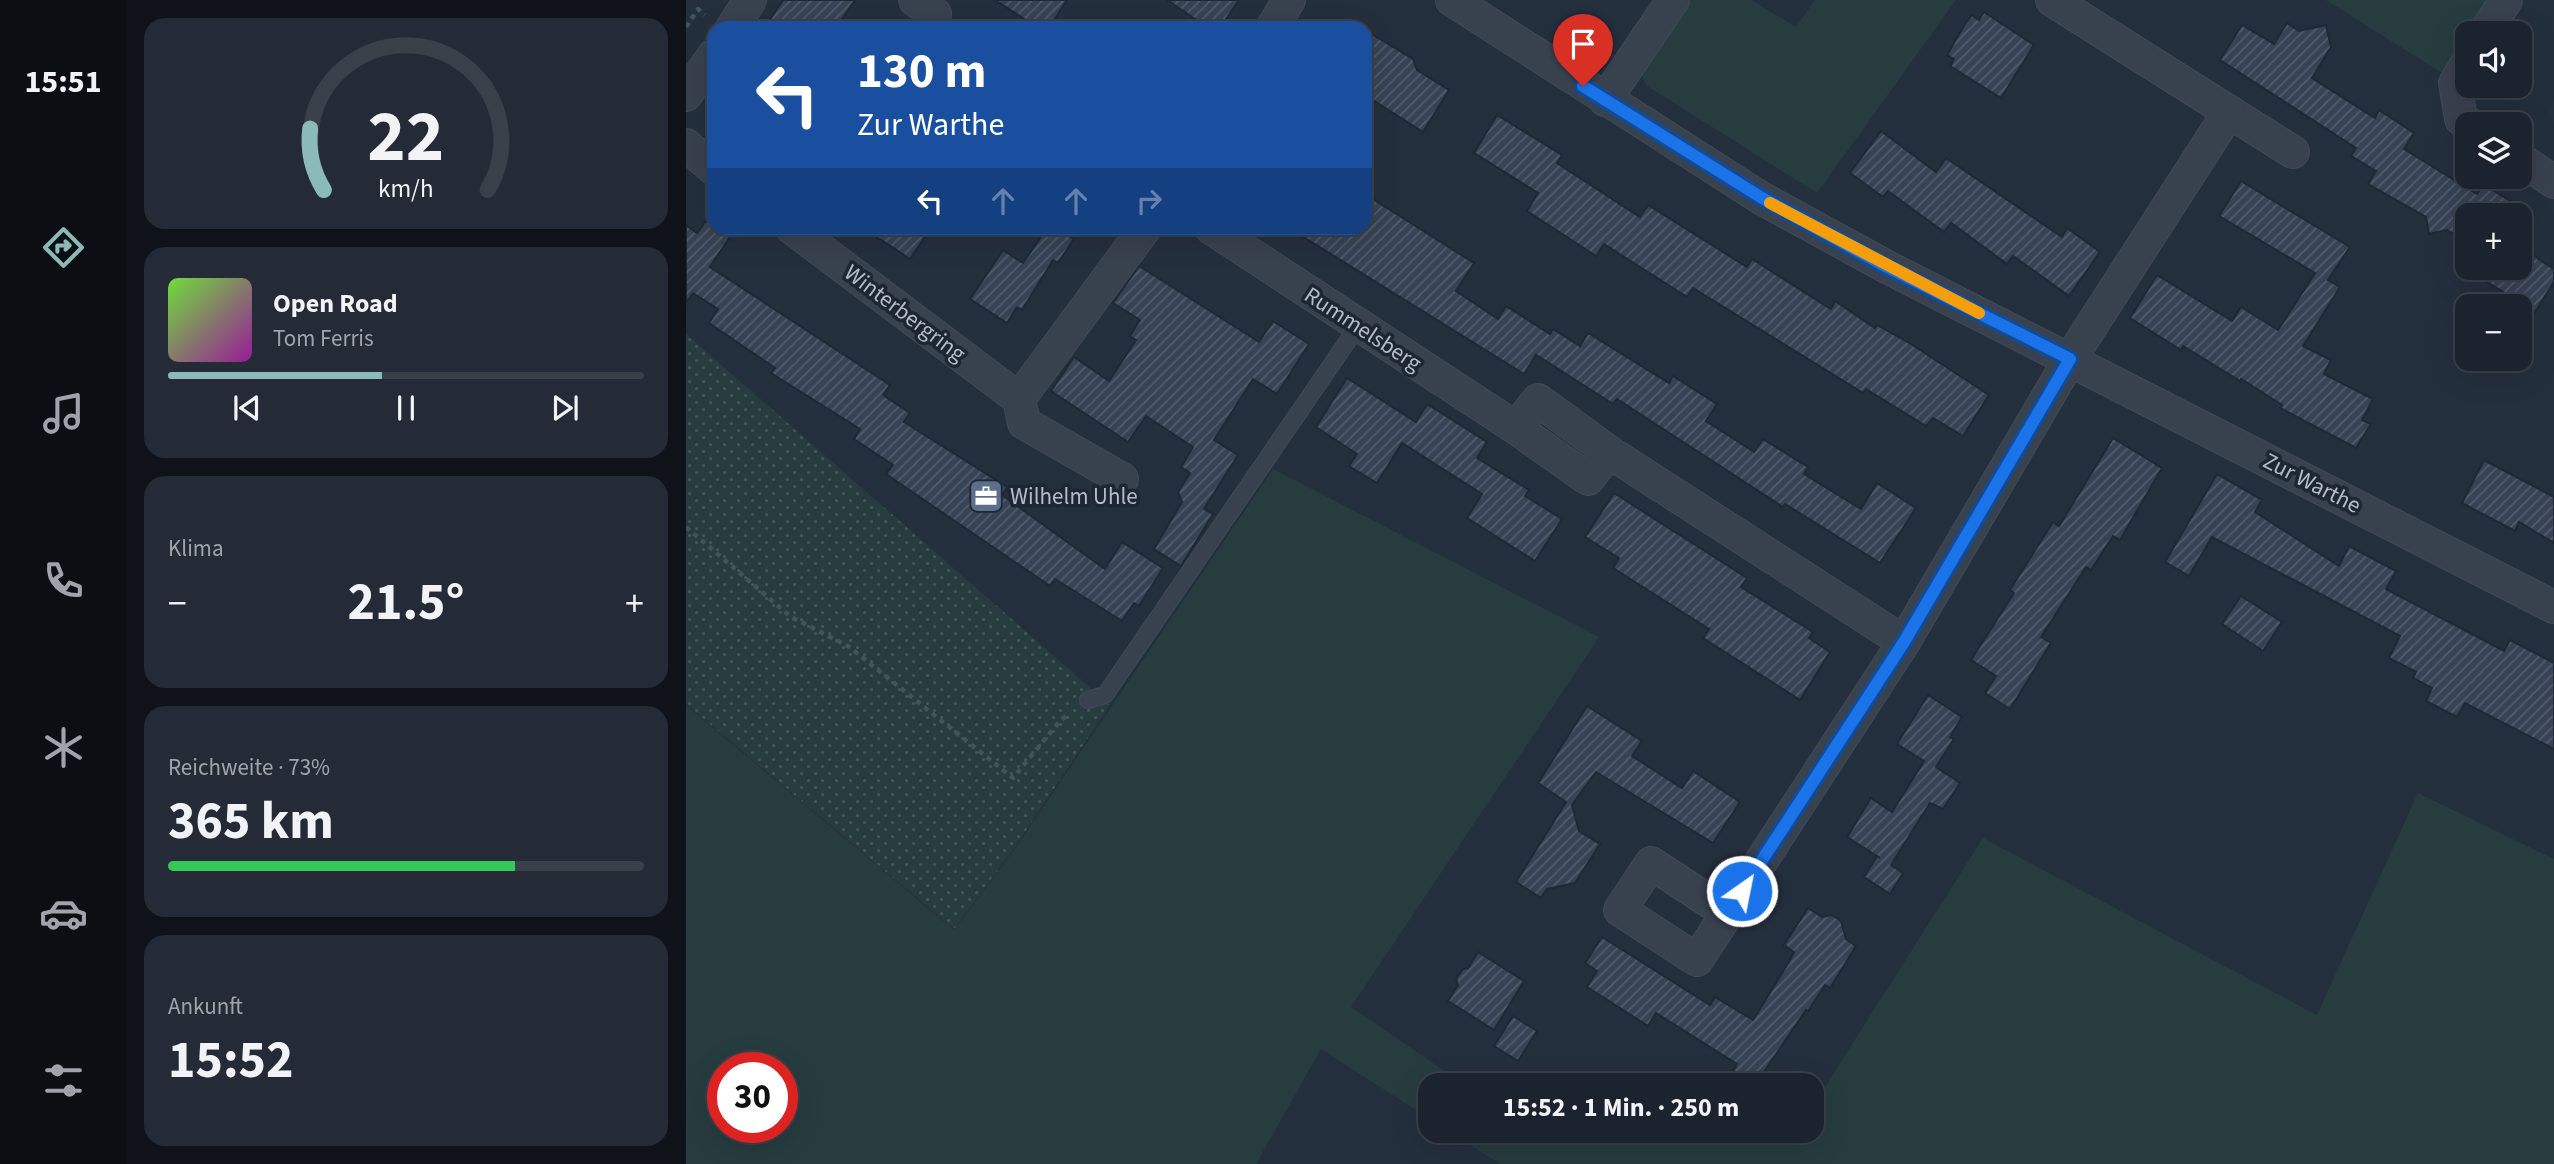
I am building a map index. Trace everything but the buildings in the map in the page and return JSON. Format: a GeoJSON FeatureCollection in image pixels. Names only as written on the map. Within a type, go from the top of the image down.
{"type":"FeatureCollection","features":[{"type":"Feature","properties":{"kind":"street"},"geometry":{"type":"LineString","coordinates":[[736,21],[750,0]]}},
{"type":"Feature","properties":{"kind":"street"},"geometry":{"type":"LineString","coordinates":[[1276,21],[1289,0]]}},
{"type":"Feature","properties":{"kind":"street","name":"Zur Warthe"},"geometry":{"type":"LineString","coordinates":[[1452,0],[1762,198],[1887,267],[2554,607]]}},
{"type":"Feature","properties":{"kind":"street"},"geometry":{"type":"LineString","coordinates":[[1605,100],[1673,0]]}},
{"type":"Feature","properties":{"kind":"street"},"geometry":{"type":"LineString","coordinates":[[2052,0],[2293,152]]}},
{"type":"Feature","properties":{"kind":"street"},"geometry":{"type":"LineString","coordinates":[[2493,21],[2506,0]]}},
{"type":"Feature","properties":{"kind":"street"},"geometry":{"type":"LineString","coordinates":[[686,95],[707,64]]}},
{"type":"Feature","properties":{"kind":"street"},"geometry":{"type":"LineString","coordinates":[[1727,913],[1904,642],[2070,359],[2229,111]]}},
{"type":"Feature","properties":{"kind":"street"},"geometry":{"type":"LineString","coordinates":[[686,145],[707,163]]}},
{"type":"Feature","properties":{"kind":"street"},"geometry":{"type":"LineString","coordinates":[[2532,167],[2554,183]]}},
{"type":"Feature","properties":{"kind":"street","name":"Winterbergring"},"geometry":{"type":"LineString","coordinates":[[801,235],[1019,399],[1024,423],[1122,479]]}},
{"type":"Feature","properties":{"kind":"street"},"geometry":{"type":"LineString","coordinates":[[1019,399],[1139,235]]}},
{"type":"Feature","properties":{"kind":"street","name":"Rummelsberg"},"geometry":{"type":"LineString","coordinates":[[1222,235],[1516,429],[1538,400],[1609,452],[1904,642]]}},
{"type":"Feature","properties":{"kind":"lane"},"geometry":{"type":"LineString","coordinates":[[1088,700],[1105,695],[1358,326]]}},
{"type":"Feature","properties":{"kind":"path"},"geometry":{"type":"LineString","coordinates":[[686,527],[791,617],[848,646],[1013,778],[1060,721],[1088,700]]}},
{"type":"Feature","properties":{"kind":"green space"},"geometry":{"type":"Polygon","coordinates":[[[1691,0],[1751,0],[1796,27],[1815,0],[1956,0],[1817,193],[1647,86],[1639,71],[1691,0]]]}},
{"type":"Feature","properties":{"kind":"green space"},"geometry":{"type":"Polygon","coordinates":[[[2326,0],[2487,0],[2474,21],[2455,21],[2455,52],[2442,73],[2326,0]]]}},
{"type":"Feature","properties":{"kind":"green space"},"geometry":{"type":"Polygon","coordinates":[[[686,334],[1110,705],[1015,847],[954,929],[686,704],[686,334]]]}},
{"type":"Feature","properties":{"kind":"green space"},"geometry":{"type":"Polygon","coordinates":[[[1273,469],[1599,637],[1351,1007],[1447,1073],[1418,1073],[1418,1111],[1321,1049],[1256,1164],[686,1164],[686,705],[954,930],[1016,847],[1273,469]]]}},
{"type":"Feature","properties":{"kind":"green space"},"geometry":{"type":"Polygon","coordinates":[[[2418,793],[2554,859],[2554,1164],[1500,1164],[1467,1143],[1824,1143],[1824,1089],[1983,838],[2317,1015],[2418,793]]]}},
{"type":"Feature","properties":{"kind":"slow traffic"},"geometry":{"type":"LineString","coordinates":[[1770,203],[1887,267],[1979,313]]}},
{"type":"Feature","properties":{"kind":"place","name":"Wilhelm Uhle"},"geometry":{"type":"Point","coordinates":[986,496]}},
{"type":"Feature","properties":{"kind":"route"},"geometry":{"type":"LineString","coordinates":[[1583,86],[1762,198],[1887,267],[2070,359],[1904,642],[1742,891]]}}]}
